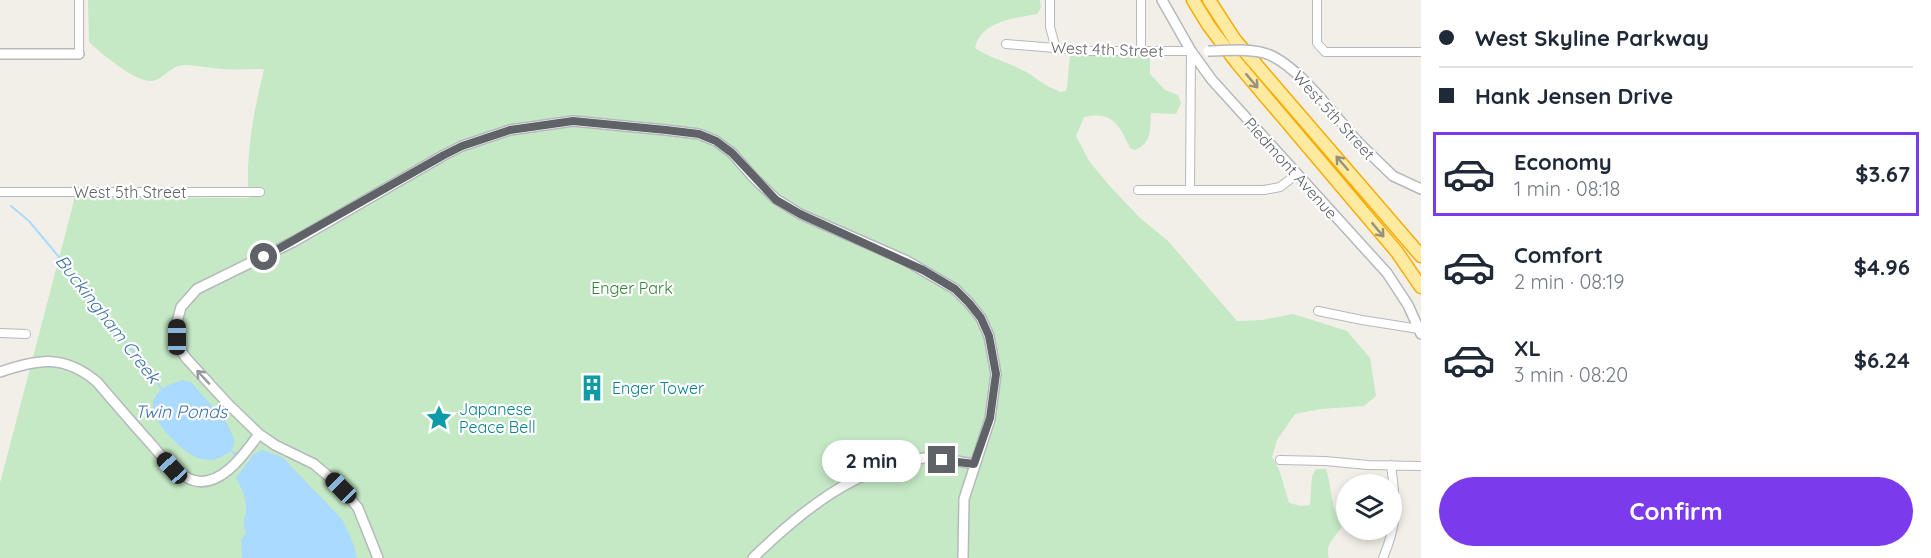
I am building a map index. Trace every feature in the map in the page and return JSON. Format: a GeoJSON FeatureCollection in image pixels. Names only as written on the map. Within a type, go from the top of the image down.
{"type":"FeatureCollection","features":[{"type":"Feature","properties":{"kind":"highway","name":"Piedmont Avenue"},"geometry":{"type":"LineString","coordinates":[[1193,0],[1237,63],[1397,252],[1421,287]]}},
{"type":"Feature","properties":{"kind":"highway"},"geometry":{"type":"LineString","coordinates":[[1209,0],[1235,40],[1421,256]]}},
{"type":"Feature","properties":{"kind":"street"},"geometry":{"type":"LineString","coordinates":[[0,54],[79,54],[79,0]]}},
{"type":"Feature","properties":{"kind":"street"},"geometry":{"type":"LineString","coordinates":[[1050,0],[1050,27],[1056,49]]}},
{"type":"Feature","properties":{"kind":"street"},"geometry":{"type":"LineString","coordinates":[[1141,0],[1141,51]]}},
{"type":"Feature","properties":{"kind":"street","name":"Piedmont Avenue"},"geometry":{"type":"LineString","coordinates":[[1162,0],[1191,51],[1220,90],[1387,273],[1408,305],[1420,332]]}},
{"type":"Feature","properties":{"kind":"street"},"geometry":{"type":"LineString","coordinates":[[1317,0],[1316,37],[1320,48],[1331,53],[1421,52]]}},
{"type":"Feature","properties":{"kind":"street","name":"West 4th Street"},"geometry":{"type":"LineString","coordinates":[[1006,44],[1091,51],[1208,51]]}},
{"type":"Feature","properties":{"kind":"street"},"geometry":{"type":"LineString","coordinates":[[1190,190],[1191,51]]}},
{"type":"Feature","properties":{"kind":"street","name":"West 5th Street"},"geometry":{"type":"LineString","coordinates":[[1208,51],[1257,52],[1279,59],[1296,73],[1393,177],[1421,189]]}},
{"type":"Feature","properties":{"kind":"street"},"geometry":{"type":"LineString","coordinates":[[378,558],[358,508],[341,488],[314,464],[275,445],[259,434],[186,358],[180,349],[177,337],[177,322],[181,307],[186,299],[207,283],[293,242],[462,146],[510,130],[573,121],[699,134],[716,141],[732,153],[776,200],[800,214],[905,260],[955,289],[969,303],[981,318],[989,336],[996,374],[990,418],[964,499],[963,558]]}},
{"type":"Feature","properties":{"kind":"street"},"geometry":{"type":"LineString","coordinates":[[1138,190],[1269,189],[1284,185],[1297,174]]}},
{"type":"Feature","properties":{"kind":"street","name":"West 5th Street"},"geometry":{"type":"LineString","coordinates":[[0,192],[260,192]]}},
{"type":"Feature","properties":{"kind":"street"},"geometry":{"type":"LineString","coordinates":[[1318,310],[1420,332]]}},
{"type":"Feature","properties":{"kind":"street"},"geometry":{"type":"LineString","coordinates":[[0,333],[26,334]]}},
{"type":"Feature","properties":{"kind":"street"},"geometry":{"type":"LineString","coordinates":[[0,372],[20,365],[48,360],[63,362],[86,372],[172,468],[188,479],[211,480],[234,466],[259,434]]}},
{"type":"Feature","properties":{"kind":"street"},"geometry":{"type":"LineString","coordinates":[[753,558],[792,521],[824,496],[866,475],[926,458],[974,464]]}},
{"type":"Feature","properties":{"kind":"street"},"geometry":{"type":"LineString","coordinates":[[1281,460],[1421,466]]}},
{"type":"Feature","properties":{"kind":"street"},"geometry":{"type":"LineString","coordinates":[[1383,558],[1391,538],[1396,515],[1391,465]]}},
{"type":"Feature","properties":{"kind":"green space","name":"Enger Park"},"geometry":{"type":"Polygon","coordinates":[[[88,0],[1040,0],[1041,7],[1038,14],[1010,19],[992,26],[984,31],[975,48],[1028,73],[1061,92],[1066,91],[1067,87],[1070,56],[1150,56],[1150,74],[1165,90],[1178,95],[1181,103],[1176,114],[1151,113],[1150,130],[1145,144],[1135,150],[1130,148],[1113,121],[1101,116],[1084,117],[1076,136],[1089,161],[1140,218],[1168,241],[1237,321],[1262,320],[1293,314],[1347,331],[1370,358],[1376,396],[1364,406],[1320,409],[1295,414],[1277,440],[1272,457],[1279,469],[1289,503],[1301,506],[1310,505],[1312,476],[1316,469],[1326,469],[1336,513],[1336,534],[1329,545],[1329,558],[0,558],[0,483],[75,197],[249,198],[249,149],[264,69],[226,69],[184,65],[174,68],[156,80],[144,80],[119,66],[89,42],[88,0]]]}},
{"type":"Feature","properties":{"kind":"water","name":"Twin Ponds"},"geometry":{"type":"Polygon","coordinates":[[[183,380],[192,383],[227,423],[235,441],[231,451],[221,457],[205,460],[190,454],[165,432],[154,414],[153,405],[160,391],[183,380]]]}},
{"type":"Feature","properties":{"kind":"water","name":"Twin Ponds"},"geometry":{"type":"Polygon","coordinates":[[[262,450],[282,457],[342,519],[357,558],[242,558],[241,540],[246,533],[244,521],[246,504],[236,478],[253,455],[262,450]]]}},
{"type":"Feature","properties":{"kind":"waterway","name":"Buckingham Creek"},"geometry":{"type":"LineString","coordinates":[[11,206],[29,221],[79,281],[165,393]]}},
{"type":"Feature","properties":{"kind":"waterway","name":"Buckingham Creek"},"geometry":{"type":"LineString","coordinates":[[230,450],[239,457]]}},
{"type":"Feature","properties":{"kind":"place","name":"Enger Tower"},"geometry":{"type":"Point","coordinates":[592,388]}},
{"type":"Feature","properties":{"kind":"place","name":"Japanese Peace Bell"},"geometry":{"type":"Point","coordinates":[439,418]}},
{"type":"Feature","properties":{"kind":"route"},"geometry":{"type":"LineString","coordinates":[[264,257],[444,155],[462,146],[510,130],[573,121],[699,134],[716,141],[732,153],[776,200],[800,214],[905,260],[940,279],[955,289],[981,318],[989,336],[996,374],[990,418],[974,464],[942,460]]}}]}
